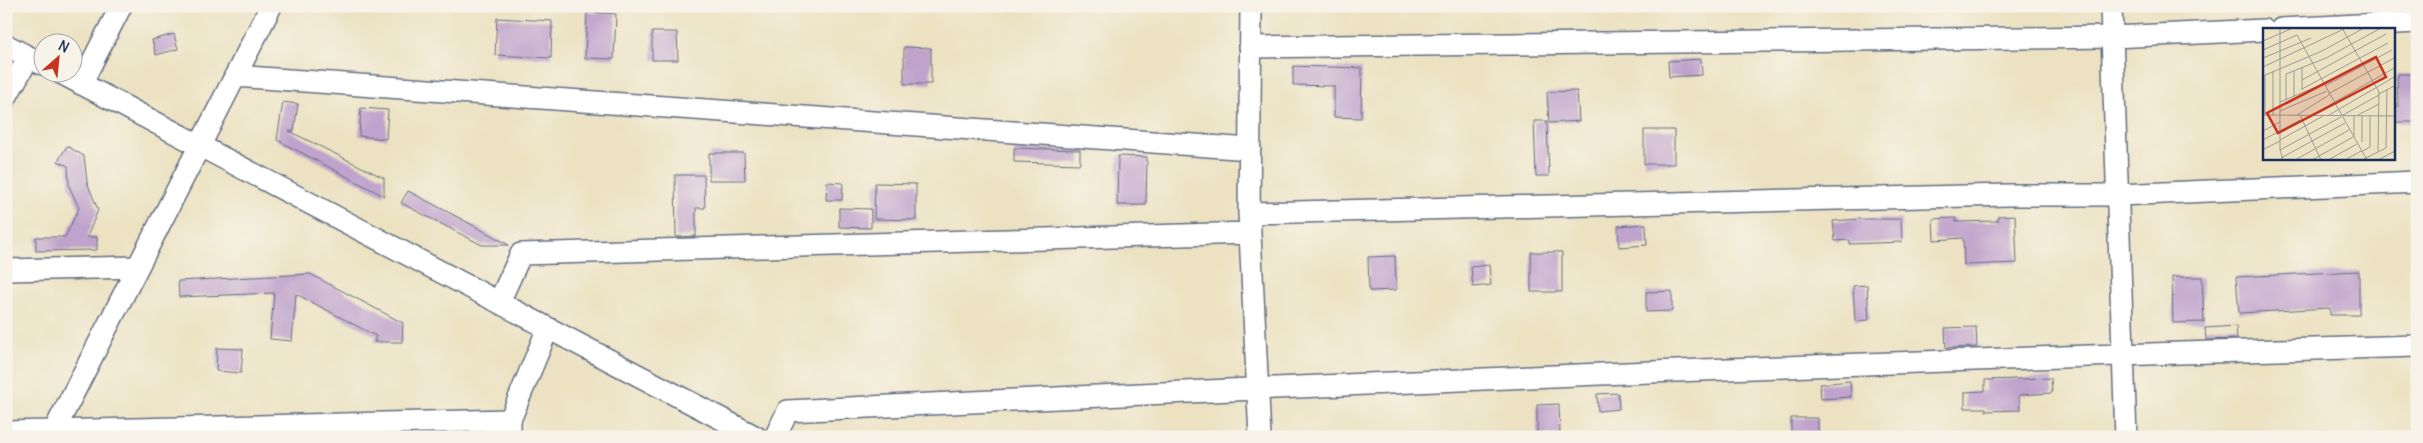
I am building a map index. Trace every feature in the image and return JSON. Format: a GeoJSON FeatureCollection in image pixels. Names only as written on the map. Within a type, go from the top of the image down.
{"type":"FeatureCollection","features":[{"type":"Feature","properties":{"kind":"street"},"geometry":{"type":"LineString","coordinates":[[81,84],[121,6]]}},
{"type":"Feature","properties":{"kind":"street"},"geometry":{"type":"LineString","coordinates":[[52,434],[271,6]]}},
{"type":"Feature","properties":{"kind":"street"},"geometry":{"type":"LineString","coordinates":[[1251,6],[1249,223],[1260,437]]}},
{"type":"Feature","properties":{"kind":"street"},"geometry":{"type":"LineString","coordinates":[[2111,6],[2126,437]]}},
{"type":"Feature","properties":{"kind":"street"},"geometry":{"type":"LineString","coordinates":[[2300,28],[2417,22]]}},
{"type":"Feature","properties":{"kind":"street"},"geometry":{"type":"LineString","coordinates":[[1250,47],[2112,37],[2263,30]]}},
{"type":"Feature","properties":{"kind":"street"},"geometry":{"type":"LineString","coordinates":[[6,45],[32,58]]}},
{"type":"Feature","properties":{"kind":"street"},"geometry":{"type":"LineString","coordinates":[[6,97],[32,65]]}},
{"type":"Feature","properties":{"kind":"street"},"geometry":{"type":"LineString","coordinates":[[235,76],[1250,149]]}},
{"type":"Feature","properties":{"kind":"street"},"geometry":{"type":"LineString","coordinates":[[77,82],[756,437]]}},
{"type":"Feature","properties":{"kind":"street"},"geometry":{"type":"LineString","coordinates":[[499,302],[521,254],[1249,223],[1998,196],[2118,195],[2417,182]]}},
{"type":"Feature","properties":{"kind":"street"},"geometry":{"type":"LineString","coordinates":[[6,270],[137,267]]}},
{"type":"Feature","properties":{"kind":"street"},"geometry":{"type":"LineString","coordinates":[[6,432],[52,434],[510,428],[548,328]]}},
{"type":"Feature","properties":{"kind":"street"},"geometry":{"type":"LineString","coordinates":[[775,437],[788,411],[1257,388],[2123,354],[2417,346]]}},
{"type":"Feature","properties":{"kind":"building"},"geometry":{"type":"Polygon","coordinates":[[[587,12],[616,14],[614,59],[585,58],[587,12]]]}},
{"type":"Feature","properties":{"kind":"building"},"geometry":{"type":"Polygon","coordinates":[[[497,18],[552,21],[551,58],[495,55],[497,18]]]}},
{"type":"Feature","properties":{"kind":"building"},"geometry":{"type":"Polygon","coordinates":[[[652,32],[677,32],[678,60],[652,60],[652,32]]]}},
{"type":"Feature","properties":{"kind":"building"},"geometry":{"type":"Polygon","coordinates":[[[174,34],[178,49],[156,55],[152,40],[174,34]]]}},
{"type":"Feature","properties":{"kind":"building"},"geometry":{"type":"Polygon","coordinates":[[[904,47],[931,48],[931,84],[904,84],[904,47]]]}},
{"type":"Feature","properties":{"kind":"building"},"geometry":{"type":"Polygon","coordinates":[[[1701,59],[1702,75],[1669,77],[1668,61],[1701,59]]]}},
{"type":"Feature","properties":{"kind":"building"},"geometry":{"type":"Polygon","coordinates":[[[1293,66],[1362,68],[1361,118],[1334,117],[1334,86],[1293,85],[1293,66]]]}},
{"type":"Feature","properties":{"kind":"building"},"geometry":{"type":"Polygon","coordinates":[[[2397,74],[2417,74],[2417,122],[2396,122],[2396,107],[2398,107],[2397,74]]]}},
{"type":"Feature","properties":{"kind":"building"},"geometry":{"type":"Polygon","coordinates":[[[1577,91],[1579,121],[1549,123],[1547,92],[1577,91]]]}},
{"type":"Feature","properties":{"kind":"building"},"geometry":{"type":"Polygon","coordinates":[[[283,102],[298,104],[294,131],[289,131],[384,178],[384,196],[277,140],[283,102]]]}},
{"type":"Feature","properties":{"kind":"building"},"geometry":{"type":"Polygon","coordinates":[[[361,108],[388,110],[386,139],[359,136],[361,108]]]}},
{"type":"Feature","properties":{"kind":"building"},"geometry":{"type":"Polygon","coordinates":[[[1534,121],[1547,121],[1549,176],[1536,176],[1534,121]]]}},
{"type":"Feature","properties":{"kind":"building"},"geometry":{"type":"Polygon","coordinates":[[[1644,130],[1674,130],[1674,164],[1644,164],[1644,130]]]}},
{"type":"Feature","properties":{"kind":"building"},"geometry":{"type":"Polygon","coordinates":[[[67,146],[84,156],[87,182],[98,210],[87,237],[97,237],[97,250],[36,251],[36,237],[65,237],[79,208],[69,186],[68,166],[58,161],[67,146]]]}},
{"type":"Feature","properties":{"kind":"building"},"geometry":{"type":"Polygon","coordinates":[[[1014,148],[1080,150],[1080,164],[1014,162],[1014,148]]]}},
{"type":"Feature","properties":{"kind":"building"},"geometry":{"type":"Polygon","coordinates":[[[709,153],[744,153],[745,180],[709,180],[709,153]]]}},
{"type":"Feature","properties":{"kind":"building"},"geometry":{"type":"Polygon","coordinates":[[[1118,156],[1147,157],[1146,205],[1117,205],[1118,156]]]}},
{"type":"Feature","properties":{"kind":"building"},"geometry":{"type":"Polygon","coordinates":[[[675,175],[704,175],[705,208],[696,208],[696,236],[676,237],[675,175]]]}},
{"type":"Feature","properties":{"kind":"building"},"geometry":{"type":"Polygon","coordinates":[[[827,182],[843,183],[842,200],[826,200],[827,182]]]}},
{"type":"Feature","properties":{"kind":"building"},"geometry":{"type":"Polygon","coordinates":[[[875,183],[916,184],[916,220],[874,219],[875,183]]]}},
{"type":"Feature","properties":{"kind":"building"},"geometry":{"type":"Polygon","coordinates":[[[408,191],[509,245],[482,245],[401,203],[408,191]]]}},
{"type":"Feature","properties":{"kind":"building"},"geometry":{"type":"Polygon","coordinates":[[[839,208],[871,209],[871,228],[839,227],[839,208]]]}},
{"type":"Feature","properties":{"kind":"building"},"geometry":{"type":"Polygon","coordinates":[[[2015,215],[2017,263],[1964,265],[1963,238],[1934,240],[1933,219],[1956,218],[1956,222],[1998,221],[1998,216],[2015,215]]]}},
{"type":"Feature","properties":{"kind":"building"},"geometry":{"type":"Polygon","coordinates":[[[1901,219],[1902,242],[1850,244],[1850,240],[1835,241],[1833,221],[1901,219]]]}},
{"type":"Feature","properties":{"kind":"building"},"geometry":{"type":"Polygon","coordinates":[[[1646,224],[1647,245],[1619,247],[1618,226],[1646,224]]]}},
{"type":"Feature","properties":{"kind":"building"},"geometry":{"type":"Polygon","coordinates":[[[1531,252],[1562,252],[1562,292],[1531,292],[1531,252]]]}},
{"type":"Feature","properties":{"kind":"building"},"geometry":{"type":"Polygon","coordinates":[[[1395,256],[1396,290],[1369,291],[1368,257],[1395,256]]]}},
{"type":"Feature","properties":{"kind":"building"},"geometry":{"type":"Polygon","coordinates":[[[1489,265],[1491,285],[1473,287],[1471,267],[1489,265]]]}},
{"type":"Feature","properties":{"kind":"building"},"geometry":{"type":"Polygon","coordinates":[[[2359,271],[2359,315],[2330,315],[2330,308],[2239,313],[2236,277],[2359,271]]]}},
{"type":"Feature","properties":{"kind":"building"},"geometry":{"type":"Polygon","coordinates":[[[310,274],[403,323],[402,342],[374,342],[376,336],[296,294],[292,341],[270,339],[274,293],[179,297],[178,281],[310,274]]]}},
{"type":"Feature","properties":{"kind":"building"},"geometry":{"type":"Polygon","coordinates":[[[2172,277],[2202,277],[2204,322],[2173,323],[2172,277]]]}},
{"type":"Feature","properties":{"kind":"building"},"geometry":{"type":"Polygon","coordinates":[[[1867,285],[1869,320],[1855,321],[1853,286],[1867,285]]]}},
{"type":"Feature","properties":{"kind":"building"},"geometry":{"type":"Polygon","coordinates":[[[1672,291],[1672,311],[1646,312],[1646,292],[1672,291]]]}},
{"type":"Feature","properties":{"kind":"building"},"geometry":{"type":"Polygon","coordinates":[[[2236,326],[2237,339],[2206,340],[2205,328],[2236,326]]]}},
{"type":"Feature","properties":{"kind":"building"},"geometry":{"type":"Polygon","coordinates":[[[1976,327],[1977,347],[1946,348],[1945,328],[1976,327]]]}},
{"type":"Feature","properties":{"kind":"building"},"geometry":{"type":"Polygon","coordinates":[[[217,348],[243,349],[241,373],[216,371],[217,348]]]}},
{"type":"Feature","properties":{"kind":"building"},"geometry":{"type":"Polygon","coordinates":[[[2051,378],[2052,393],[2019,395],[2020,410],[1986,411],[1986,408],[1965,408],[1965,392],[1985,391],[1985,380],[2051,378]]]}},
{"type":"Feature","properties":{"kind":"building"},"geometry":{"type":"Polygon","coordinates":[[[1850,381],[1851,397],[1821,399],[1820,384],[1850,381]]]}},
{"type":"Feature","properties":{"kind":"building"},"geometry":{"type":"Polygon","coordinates":[[[1618,393],[1619,409],[1598,411],[1597,394],[1618,393]]]}},
{"type":"Feature","properties":{"kind":"building"},"geometry":{"type":"Polygon","coordinates":[[[1559,404],[1560,435],[1537,435],[1537,405],[1559,404]]]}},
{"type":"Feature","properties":{"kind":"building"},"geometry":{"type":"Polygon","coordinates":[[[1791,418],[1818,418],[1818,437],[1791,437],[1791,418]]]}}]}
